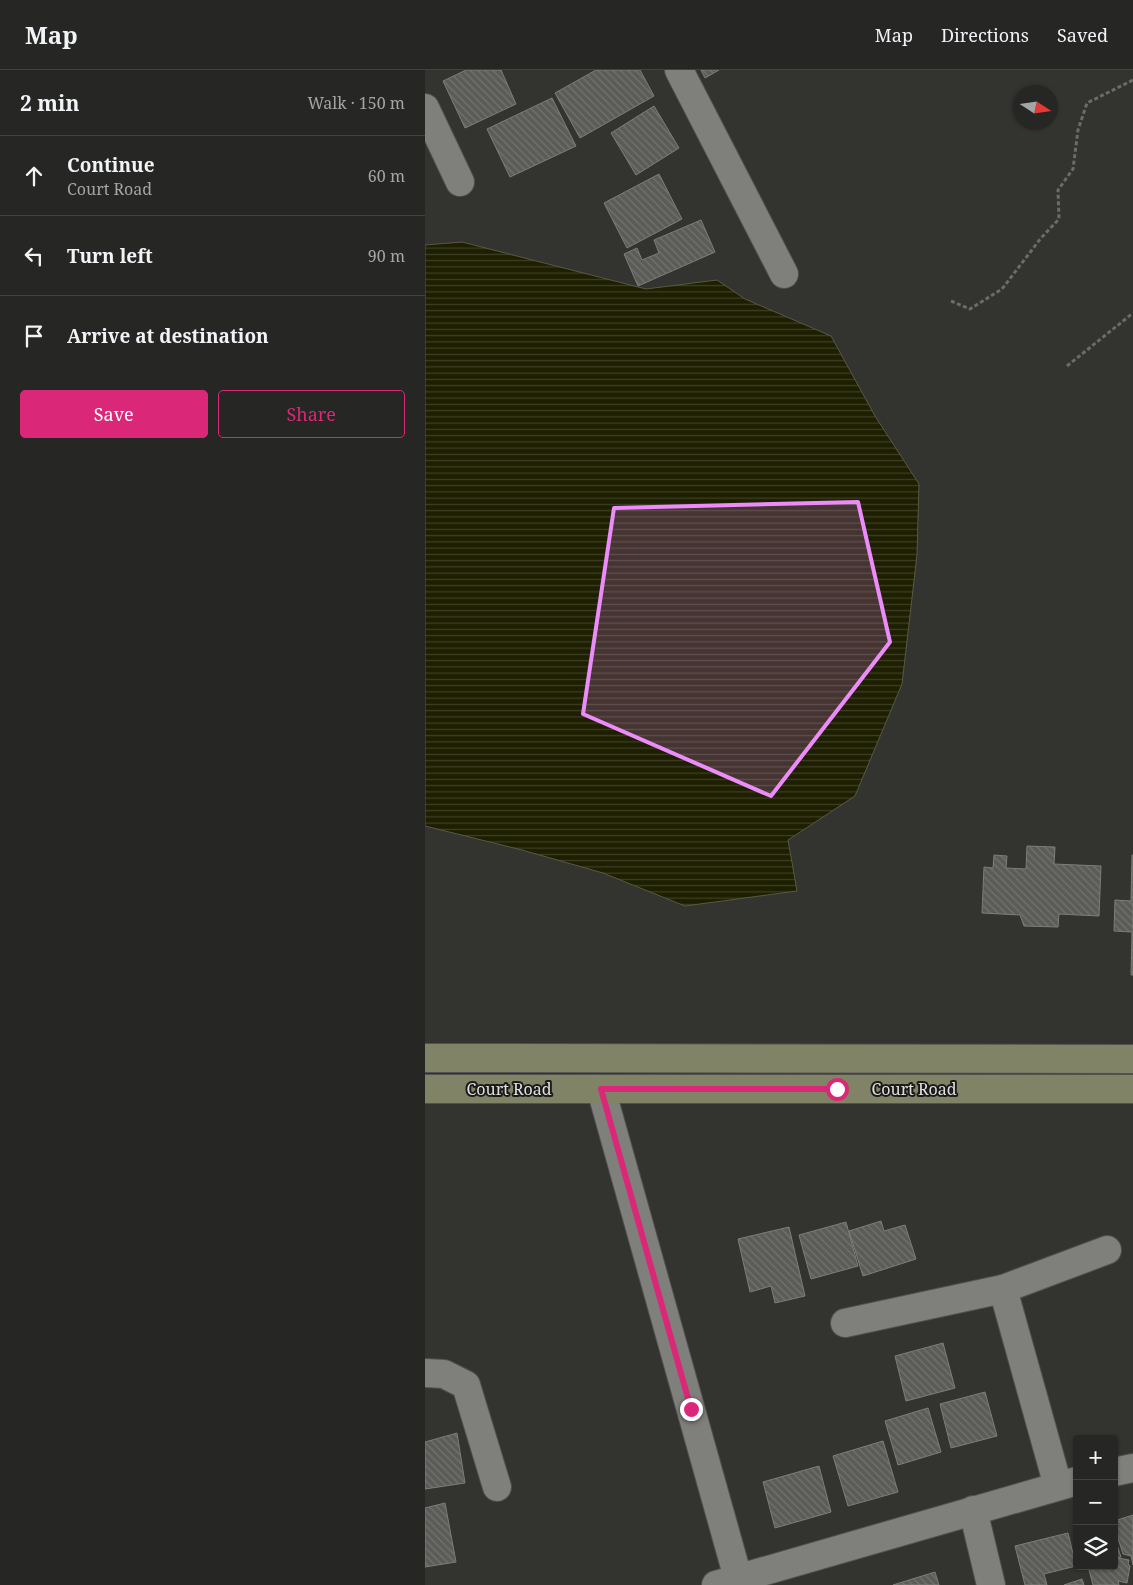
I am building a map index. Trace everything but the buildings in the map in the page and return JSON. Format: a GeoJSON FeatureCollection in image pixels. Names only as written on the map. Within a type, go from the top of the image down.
{"type":"FeatureCollection","features":[{"type":"Feature","properties":{"kind":"main road","name":"Court Road"},"geometry":{"type":"LineString","coordinates":[[425,1058],[1133,1059]]}},
{"type":"Feature","properties":{"kind":"main road","name":"Court Road"},"geometry":{"type":"LineString","coordinates":[[425,1089],[1133,1089]]}},
{"type":"Feature","properties":{"kind":"street"},"geometry":{"type":"LineString","coordinates":[[679,70],[784,274]]}},
{"type":"Feature","properties":{"kind":"street"},"geometry":{"type":"LineString","coordinates":[[425,108],[460,182]]}},
{"type":"Feature","properties":{"kind":"street"},"geometry":{"type":"LineString","coordinates":[[601,1089],[732,1583],[973,1510],[1067,1484],[1003,1289]]}},
{"type":"Feature","properties":{"kind":"street"},"geometry":{"type":"LineString","coordinates":[[845,1323],[1003,1289],[1107,1250]]}},
{"type":"Feature","properties":{"kind":"street"},"geometry":{"type":"LineString","coordinates":[[425,1373],[444,1374],[466,1385],[497,1487]]}},
{"type":"Feature","properties":{"kind":"street"},"geometry":{"type":"LineString","coordinates":[[1118,1471],[1133,1468]]}},
{"type":"Feature","properties":{"kind":"street"},"geometry":{"type":"LineString","coordinates":[[973,1510],[991,1585]]}},
{"type":"Feature","properties":{"kind":"path"},"geometry":{"type":"LineString","coordinates":[[951,301],[970,308],[1002,289],[1041,238],[1059,219],[1059,190],[1073,169],[1078,130],[1087,103],[1133,80]]}},
{"type":"Feature","properties":{"kind":"path"},"geometry":{"type":"LineString","coordinates":[[1067,366],[1133,313]]}},
{"type":"Feature","properties":{"kind":"highlighted area"},"geometry":{"type":"Polygon","coordinates":[[[858,502],[890,642],[771,796],[583,714],[614,508],[858,502]]]}},
{"type":"Feature","properties":{"kind":"shaded area"},"geometry":{"type":"Polygon","coordinates":[[[462,242],[646,289],[717,280],[745,299],[831,336],[875,416],[919,484],[917,555],[902,684],[855,796],[788,840],[797,891],[685,906],[603,873],[522,850],[425,826],[425,245],[462,242]]]}},
{"type":"Feature","properties":{"kind":"route"},"geometry":{"type":"LineString","coordinates":[[691,1409],[601,1089],[837,1089]]}}]}
